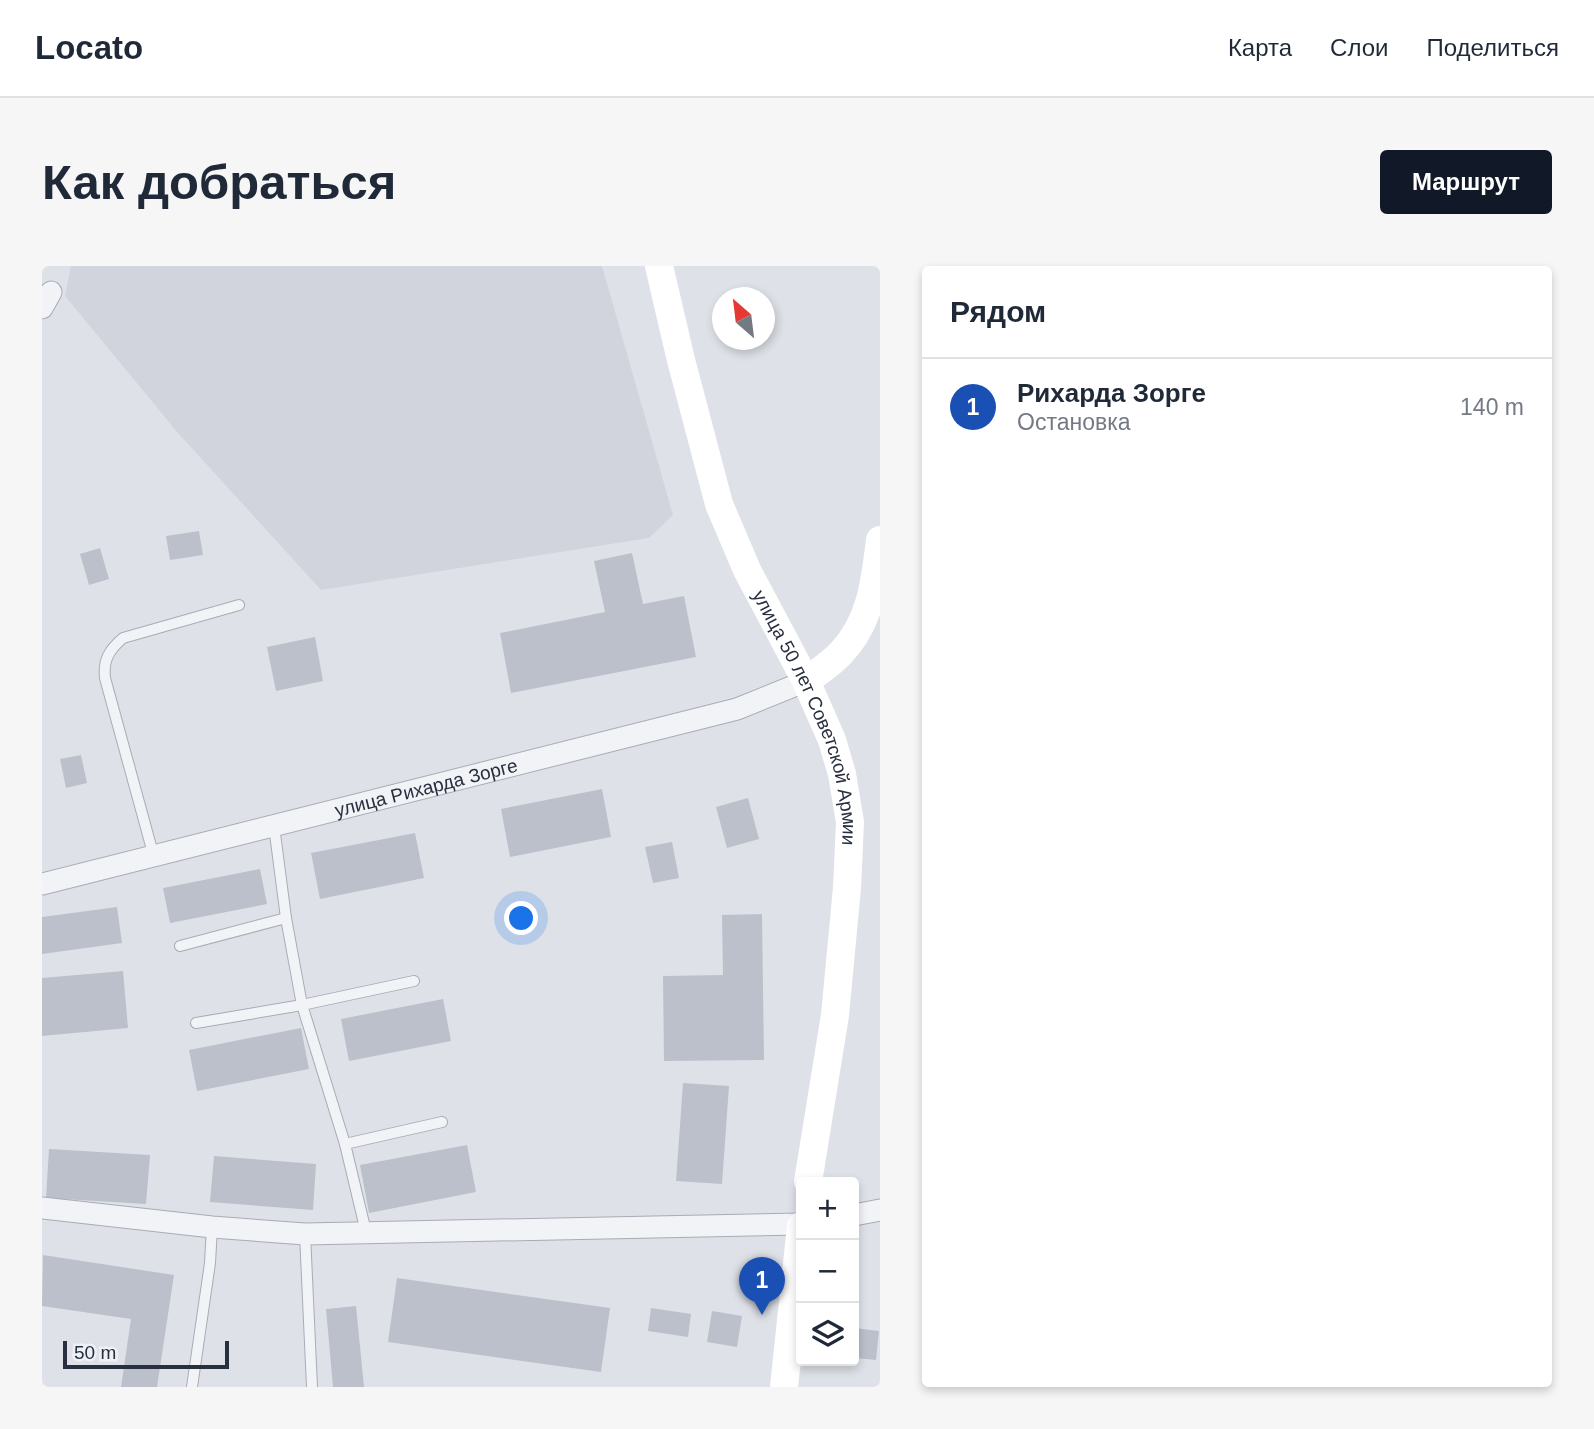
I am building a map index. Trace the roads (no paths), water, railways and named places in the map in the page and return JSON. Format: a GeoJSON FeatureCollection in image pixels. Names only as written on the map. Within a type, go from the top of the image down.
{"type":"FeatureCollection","features":[{"type":"Feature","properties":{"kind":"main road","name":"улица 50 лет Советской Армии"},"geometry":{"type":"LineString","coordinates":[[659,266],[719,504],[747,570],[806,681],[832,740],[842,774],[850,821],[847,888],[835,1015],[809,1177]]}},
{"type":"Feature","properties":{"kind":"main road"},"geometry":{"type":"LineString","coordinates":[[806,681],[840,655],[857,635],[868,611],[876,578],[880,540]]}},
{"type":"Feature","properties":{"kind":"main road"},"geometry":{"type":"LineString","coordinates":[[783,1387],[799,1240]]}},
{"type":"Feature","properties":{"kind":"street","name":"улица Рихарда Зорге"},"geometry":{"type":"LineString","coordinates":[[42,884],[737,709],[806,681]]}},
{"type":"Feature","properties":{"kind":"street"},"geometry":{"type":"LineString","coordinates":[[42,1208],[212,1227],[305,1234],[796,1226]]}},
{"type":"Feature","properties":{"kind":"street"},"geometry":{"type":"LineString","coordinates":[[859,1214],[880,1210]]}},
{"type":"Feature","properties":{"kind":"lane"},"geometry":{"type":"LineString","coordinates":[[154,857],[105,678],[104,664],[111,647],[123,638],[239,605]]}},
{"type":"Feature","properties":{"kind":"lane"},"geometry":{"type":"LineString","coordinates":[[274,826],[286,918],[302,1005],[345,1144],[366,1232]]}},
{"type":"Feature","properties":{"kind":"lane"},"geometry":{"type":"LineString","coordinates":[[180,946],[286,918]]}},
{"type":"Feature","properties":{"kind":"lane"},"geometry":{"type":"LineString","coordinates":[[196,1023],[302,1005],[414,981]]}},
{"type":"Feature","properties":{"kind":"lane"},"geometry":{"type":"LineString","coordinates":[[345,1144],[442,1122]]}},
{"type":"Feature","properties":{"kind":"lane"},"geometry":{"type":"LineString","coordinates":[[192,1387],[210,1263],[212,1227]]}},
{"type":"Feature","properties":{"kind":"lane"},"geometry":{"type":"LineString","coordinates":[[305,1234],[312,1387]]}},
{"type":"Feature","properties":{"kind":"place","name":"Рихарда Зорге"},"geometry":{"type":"Point","coordinates":[762,1315]}}]}
